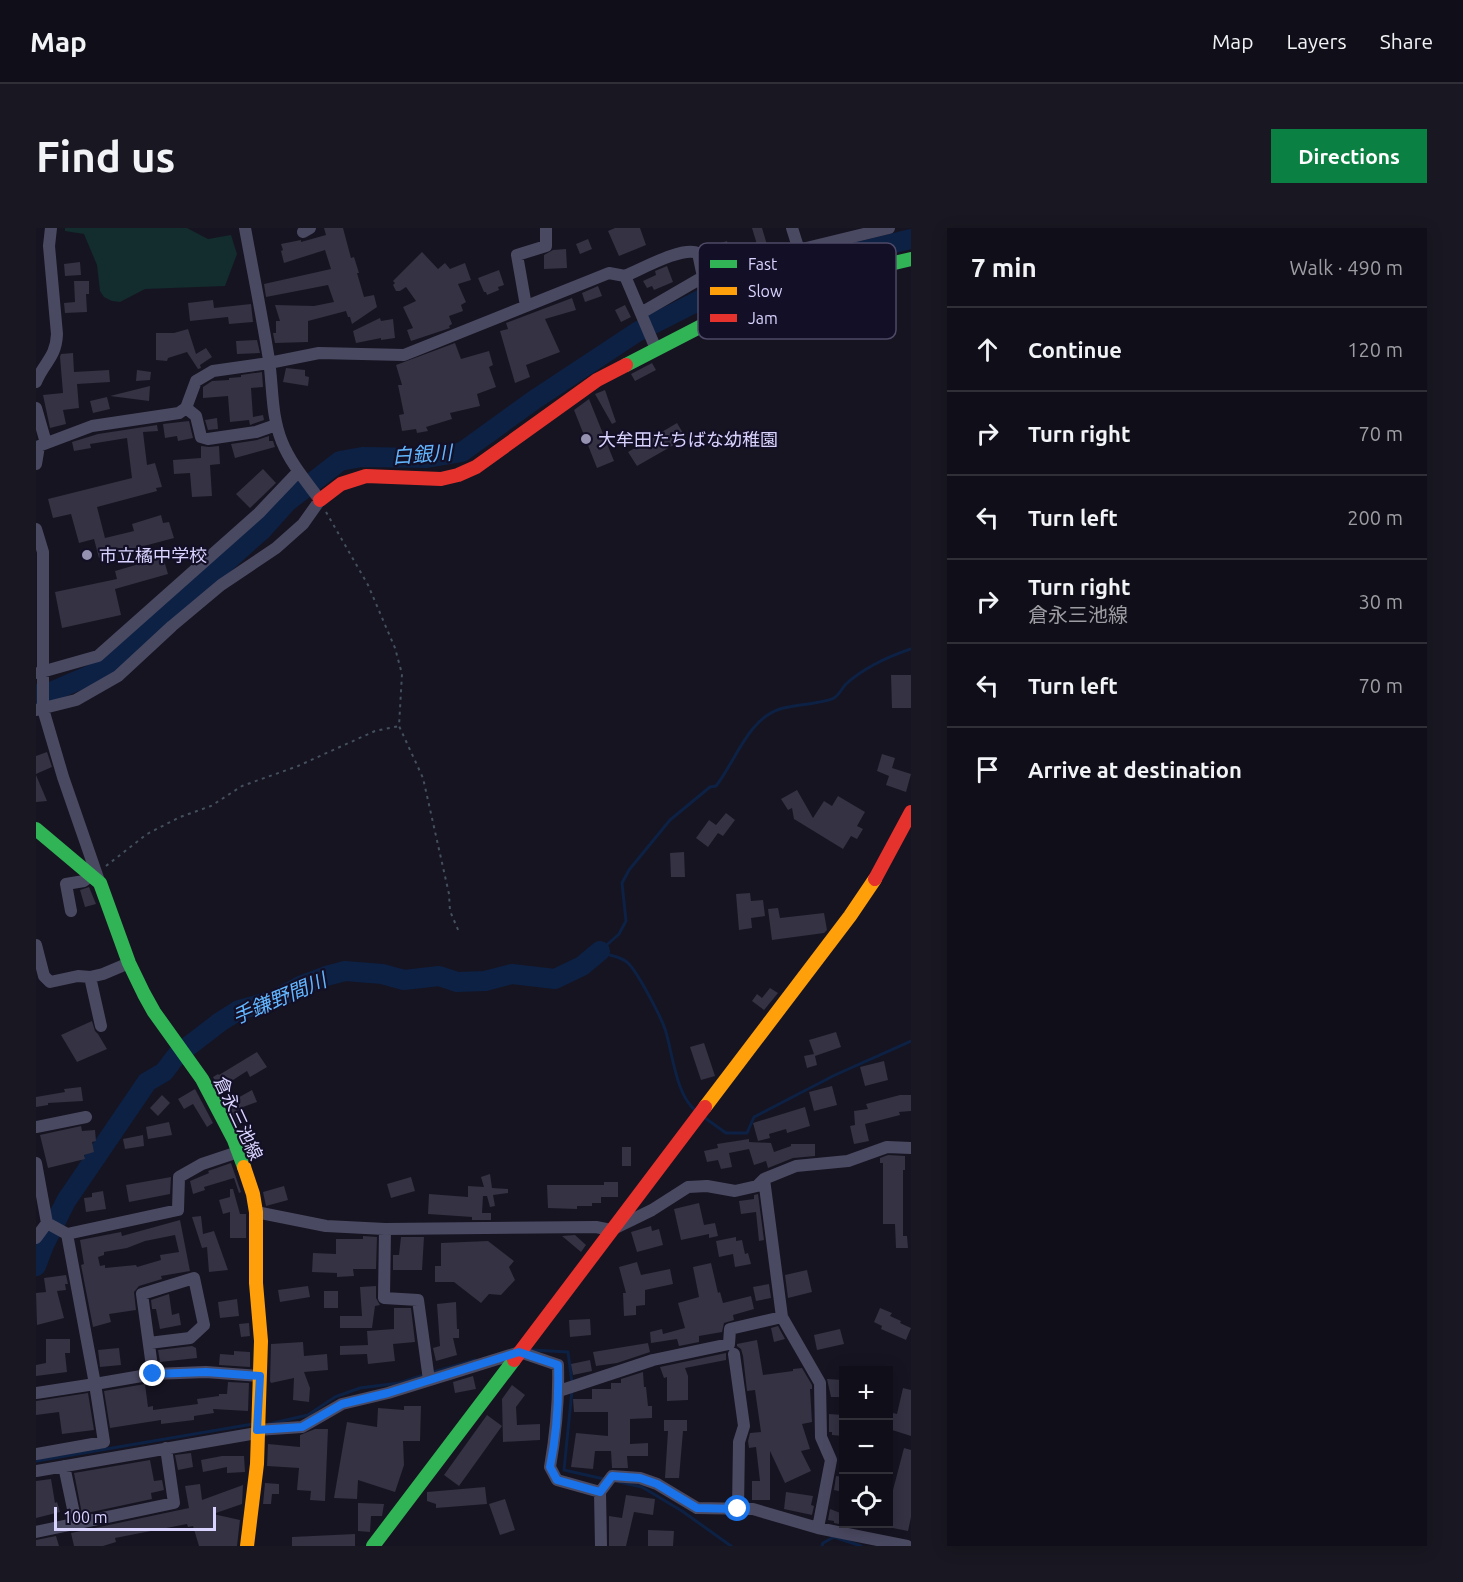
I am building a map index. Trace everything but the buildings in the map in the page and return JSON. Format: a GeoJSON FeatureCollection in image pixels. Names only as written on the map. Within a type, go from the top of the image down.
{"type":"FeatureCollection","features":[{"type":"Feature","properties":{"kind":"street"},"geometry":{"type":"LineString","coordinates":[[36,382],[41,369],[53,356],[57,346],[49,246],[51,228]]}},
{"type":"Feature","properties":{"kind":"street"},"geometry":{"type":"LineString","coordinates":[[246,228],[269,363],[276,425],[287,454],[317,496]]}},
{"type":"Feature","properties":{"kind":"street"},"geometry":{"type":"LineString","coordinates":[[526,306],[517,255],[546,246],[546,228]]}},
{"type":"Feature","properties":{"kind":"street"},"geometry":{"type":"LineString","coordinates":[[792,228],[796,243]]}},
{"type":"Feature","properties":{"kind":"street"},"geometry":{"type":"LineString","coordinates":[[833,243],[889,228]]}},
{"type":"Feature","properties":{"kind":"street"},"geometry":{"type":"LineString","coordinates":[[40,446],[92,426],[179,413],[186,408],[196,381],[213,371],[319,353],[404,355],[609,273],[625,276],[670,255],[693,251],[698,253]]}},
{"type":"Feature","properties":{"kind":"street"},"geometry":{"type":"LineString","coordinates":[[896,262],[911,259]]}},
{"type":"Feature","properties":{"kind":"street"},"geometry":{"type":"LineString","coordinates":[[625,276],[656,349]]}},
{"type":"Feature","properties":{"kind":"street"},"geometry":{"type":"LineString","coordinates":[[643,317],[698,280]]}},
{"type":"Feature","properties":{"kind":"street"},"geometry":{"type":"LineString","coordinates":[[40,710],[76,700],[118,676],[221,585],[282,542],[303,524],[317,496],[341,484],[366,476],[441,480],[458,475],[476,467],[597,380],[698,328]]}},
{"type":"Feature","properties":{"kind":"street"},"geometry":{"type":"LineString","coordinates":[[36,408],[40,446],[36,464]]}},
{"type":"Feature","properties":{"kind":"street"},"geometry":{"type":"LineString","coordinates":[[186,408],[196,416],[201,436],[208,439],[256,432],[276,425]]}},
{"type":"Feature","properties":{"kind":"street"},"geometry":{"type":"LineString","coordinates":[[39,673],[98,656],[259,513],[299,473]]}},
{"type":"Feature","properties":{"kind":"street"},"geometry":{"type":"LineString","coordinates":[[36,529],[43,552],[40,710],[95,877],[66,884],[71,912]]}},
{"type":"Feature","properties":{"kind":"street"},"geometry":{"type":"LineString","coordinates":[[373,1546],[850,916],[873,882],[911,812]]}},
{"type":"Feature","properties":{"kind":"street","name":"倉永三池線"},"geometry":{"type":"LineString","coordinates":[[36,829],[95,877],[129,963],[154,1012],[202,1078],[234,1140],[252,1194],[256,1212],[256,1283],[261,1341],[255,1494],[250,1513],[247,1546]]}},
{"type":"Feature","properties":{"kind":"street"},"geometry":{"type":"LineString","coordinates":[[36,945],[44,976],[50,982],[103,974],[129,963]]}},
{"type":"Feature","properties":{"kind":"street"},"geometry":{"type":"LineString","coordinates":[[90,977],[101,1026]]}},
{"type":"Feature","properties":{"kind":"street"},"geometry":{"type":"LineString","coordinates":[[36,1127],[86,1117]]}},
{"type":"Feature","properties":{"kind":"street"},"geometry":{"type":"LineString","coordinates":[[256,1212],[326,1226],[596,1227],[611,1230],[652,1210],[688,1187],[707,1186],[735,1191],[757,1186],[764,1179],[796,1166],[848,1161],[887,1148],[911,1148]]}},
{"type":"Feature","properties":{"kind":"street"},"geometry":{"type":"LineString","coordinates":[[36,1163],[38,1189],[47,1223],[67,1234],[178,1210],[179,1177],[202,1164],[238,1152]]}},
{"type":"Feature","properties":{"kind":"street"},"geometry":{"type":"LineString","coordinates":[[764,1179],[782,1317],[820,1383],[821,1437],[831,1460],[818,1528]]}},
{"type":"Feature","properties":{"kind":"street"},"geometry":{"type":"LineString","coordinates":[[36,1238],[47,1223]]}},
{"type":"Feature","properties":{"kind":"street"},"geometry":{"type":"LineString","coordinates":[[385,1228],[384,1298],[418,1300],[429,1380]]}},
{"type":"Feature","properties":{"kind":"street"},"geometry":{"type":"LineString","coordinates":[[36,1454],[104,1442],[67,1234]]}},
{"type":"Feature","properties":{"kind":"street"},"geometry":{"type":"LineString","coordinates":[[149,1343],[190,1338],[204,1325],[194,1278],[142,1294],[153,1374]]}},
{"type":"Feature","properties":{"kind":"street"},"geometry":{"type":"LineString","coordinates":[[559,1391],[653,1360],[729,1344],[730,1329],[782,1317]]}},
{"type":"Feature","properties":{"kind":"street"},"geometry":{"type":"LineString","coordinates":[[36,1471],[229,1439],[257,1431],[302,1427],[342,1404],[519,1352],[558,1365],[559,1391],[555,1442],[550,1467],[557,1480],[600,1492]]}},
{"type":"Feature","properties":{"kind":"street"},"geometry":{"type":"LineString","coordinates":[[734,1354],[744,1426],[739,1442],[738,1509]]}},
{"type":"Feature","properties":{"kind":"street"},"geometry":{"type":"LineString","coordinates":[[36,1393],[153,1374],[206,1372],[260,1376]]}},
{"type":"Feature","properties":{"kind":"street"},"geometry":{"type":"LineString","coordinates":[[36,1532],[174,1503],[166,1448]]}},
{"type":"Feature","properties":{"kind":"street"},"geometry":{"type":"LineString","coordinates":[[64,1466],[76,1523]]}},
{"type":"Feature","properties":{"kind":"street"},"geometry":{"type":"LineString","coordinates":[[601,1546],[600,1492],[612,1476],[640,1478],[657,1484],[697,1508],[753,1509],[818,1528],[907,1546]]}},
{"type":"Feature","properties":{"kind":"path"},"geometry":{"type":"LineString","coordinates":[[317,496],[368,585],[395,648],[402,674],[399,726],[423,778],[449,894],[450,911],[459,932]]}},
{"type":"Feature","properties":{"kind":"path"},"geometry":{"type":"LineString","coordinates":[[95,877],[147,834],[180,817],[211,806],[242,786],[298,766],[375,731],[399,726]]}},
{"type":"Feature","properties":{"kind":"green space"},"geometry":{"type":"Polygon","coordinates":[[[65,228],[187,228],[208,239],[231,235],[237,254],[225,286],[145,289],[120,302],[112,301],[104,297],[100,291],[97,265],[84,234],[65,231],[65,228]]]}},
{"type":"Feature","properties":{"kind":"waterway","name":"白銀川"},"geometry":{"type":"LineString","coordinates":[[895,243],[911,239]]}},
{"type":"Feature","properties":{"kind":"waterway","name":"白銀川"},"geometry":{"type":"LineString","coordinates":[[36,694],[51,692],[109,667],[262,530],[287,502],[340,461],[362,457],[427,458],[462,452],[534,400],[637,332],[698,301]]}},
{"type":"Feature","properties":{"kind":"waterway"},"geometry":{"type":"LineString","coordinates":[[696,1111],[683,1094],[665,1029],[638,977],[626,961],[600,951],[619,934],[626,921],[622,883],[629,870],[670,820],[710,787],[716,786],[743,742],[759,722],[780,709],[834,698],[861,672],[911,649]]}},
{"type":"Feature","properties":{"kind":"waterway","name":"手鎌野間川"},"geometry":{"type":"LineString","coordinates":[[36,1266],[66,1201],[147,1082],[164,1072],[177,1055],[239,1010],[274,1000],[302,985],[345,971],[382,974],[404,980],[439,976],[457,982],[485,981],[512,974],[555,979],[582,966],[600,951]]}},
{"type":"Feature","properties":{"kind":"waterway"},"geometry":{"type":"LineString","coordinates":[[705,1118],[726,1133],[747,1133],[754,1117],[835,1075],[911,1041]]}},
{"type":"Feature","properties":{"kind":"waterway"},"geometry":{"type":"LineString","coordinates":[[532,1350],[568,1352],[572,1383]]}},
{"type":"Feature","properties":{"kind":"waterway"},"geometry":{"type":"LineString","coordinates":[[430,1373],[475,1360]]}},
{"type":"Feature","properties":{"kind":"waterway"},"geometry":{"type":"LineString","coordinates":[[269,1424],[308,1415],[335,1397],[360,1388],[399,1383],[424,1375]]}},
{"type":"Feature","properties":{"kind":"waterway"},"geometry":{"type":"LineString","coordinates":[[572,1390],[564,1470],[604,1479]]}},
{"type":"Feature","properties":{"kind":"waterway"},"geometry":{"type":"LineString","coordinates":[[36,1461],[253,1424]]}},
{"type":"Feature","properties":{"kind":"waterway"},"geometry":{"type":"LineString","coordinates":[[619,1482],[642,1487],[682,1511],[731,1546]]}},
{"type":"Feature","properties":{"kind":"waterway"},"geometry":{"type":"LineString","coordinates":[[822,1546],[834,1537],[861,1546]]}},
{"type":"Feature","properties":{"kind":"traffic: fast"},"geometry":{"type":"LineString","coordinates":[[896,263],[911,259]]}},
{"type":"Feature","properties":{"kind":"traffic: fast"},"geometry":{"type":"LineString","coordinates":[[626,365],[698,328]]}},
{"type":"Feature","properties":{"kind":"traffic: fast"},"geometry":{"type":"LineString","coordinates":[[36,829],[100,883],[129,963],[144,994],[154,1012],[202,1079],[234,1140],[244,1167]]}},
{"type":"Feature","properties":{"kind":"traffic: fast"},"geometry":{"type":"LineString","coordinates":[[373,1546],[514,1360]]}},
{"type":"Feature","properties":{"kind":"traffic: slow"},"geometry":{"type":"LineString","coordinates":[[705,1107],[850,916],[875,879]]}},
{"type":"Feature","properties":{"kind":"traffic: slow"},"geometry":{"type":"LineString","coordinates":[[244,1167],[256,1212],[256,1283],[261,1341],[257,1464],[247,1546]]}},
{"type":"Feature","properties":{"kind":"traffic: jam"},"geometry":{"type":"LineString","coordinates":[[320,500],[341,484],[366,476],[441,479],[458,475],[476,467],[597,380],[626,365]]}},
{"type":"Feature","properties":{"kind":"traffic: jam"},"geometry":{"type":"LineString","coordinates":[[875,879],[911,812]]}},
{"type":"Feature","properties":{"kind":"traffic: jam"},"geometry":{"type":"LineString","coordinates":[[514,1360],[705,1107]]}},
{"type":"Feature","properties":{"kind":"place","name":"大牟田たちばな幼稚園"},"geometry":{"type":"Point","coordinates":[586,439]}},
{"type":"Feature","properties":{"kind":"place","name":"市立橘中学校"},"geometry":{"type":"Point","coordinates":[87,555]}},
{"type":"Feature","properties":{"kind":"route"},"geometry":{"type":"LineString","coordinates":[[153,1374],[206,1372],[260,1376],[257,1430],[302,1427],[342,1404],[388,1393],[519,1352],[558,1365],[559,1391],[555,1442],[550,1467],[557,1480],[600,1492],[612,1476],[640,1478],[657,1484],[697,1508],[738,1509]]}}]}
